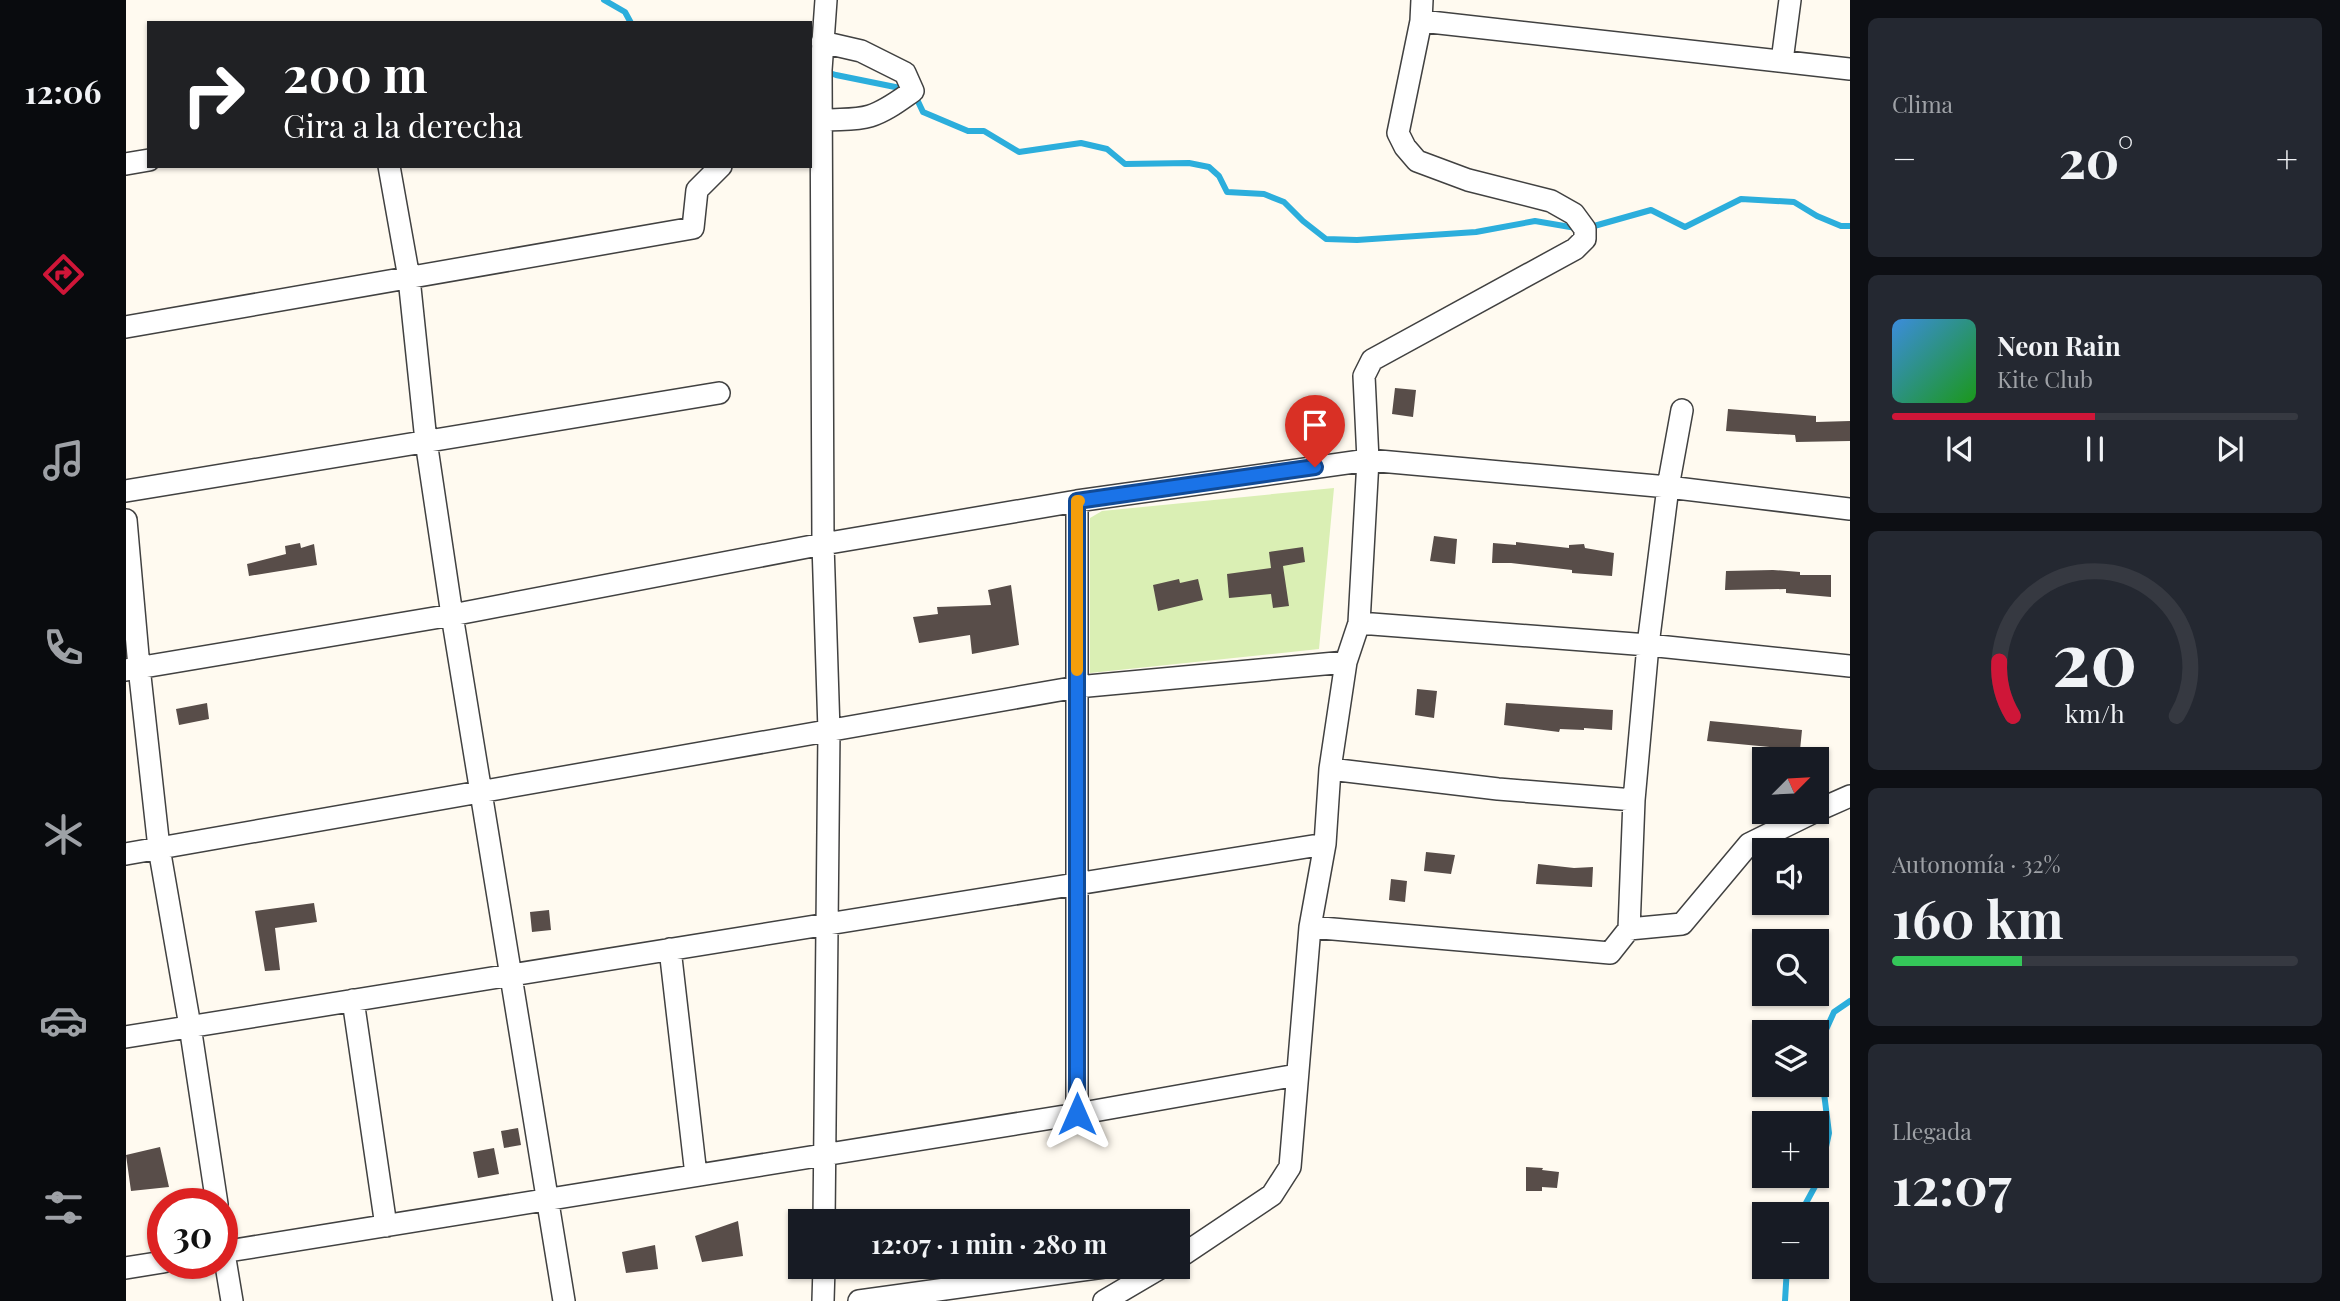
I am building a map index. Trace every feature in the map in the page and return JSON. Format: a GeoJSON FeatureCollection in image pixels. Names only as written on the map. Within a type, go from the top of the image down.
{"type":"FeatureCollection","features":[{"type":"Feature","properties":{"kind":"street"},"geometry":{"type":"LineString","coordinates":[[824,1209],[829,731],[816,122],[826,0]]}},
{"type":"Feature","properties":{"kind":"street"},"geometry":{"type":"LineString","coordinates":[[1782,61],[1790,0]]}},
{"type":"Feature","properties":{"kind":"street"},"geometry":{"type":"LineString","coordinates":[[1190,1249],[1272,1195],[1290,1167],[1310,927],[1325,844],[1330,769],[1346,662],[1359,624],[1368,460],[1364,376],[1372,360],[1575,249],[1585,239],[1585,229],[1574,214],[1550,201],[1468,180],[1417,161],[1405,148],[1398,133],[1421,10],[1850,69]]}},
{"type":"Feature","properties":{"kind":"street"},"geometry":{"type":"LineString","coordinates":[[816,122],[869,117],[913,91],[905,73],[861,51],[822,42]]}},
{"type":"Feature","properties":{"kind":"street"},"geometry":{"type":"LineString","coordinates":[[126,164],[147,160]]}},
{"type":"Feature","properties":{"kind":"street"},"geometry":{"type":"LineString","coordinates":[[389,168],[409,278],[426,441],[564,1301]]}},
{"type":"Feature","properties":{"kind":"street"},"geometry":{"type":"LineString","coordinates":[[126,327],[693,228],[697,190],[719,168]]}},
{"type":"Feature","properties":{"kind":"street"},"geometry":{"type":"LineString","coordinates":[[126,491],[719,393]]}},
{"type":"Feature","properties":{"kind":"street"},"geometry":{"type":"LineString","coordinates":[[1310,927],[1610,953],[1629,929],[1634,800],[1648,645],[1668,487],[1682,410]]}},
{"type":"Feature","properties":{"kind":"street"},"geometry":{"type":"LineString","coordinates":[[132,668],[453,615],[823,544],[1077,501],[1368,460],[1668,487],[1850,509]]}},
{"type":"Feature","properties":{"kind":"street"},"geometry":{"type":"LineString","coordinates":[[1077,501],[1077,1114]]}},
{"type":"Feature","properties":{"kind":"street"},"geometry":{"type":"LineString","coordinates":[[126,520],[132,668],[215,1188]]}},
{"type":"Feature","properties":{"kind":"street"},"geometry":{"type":"LineString","coordinates":[[1359,624],[1648,645],[1850,666]]}},
{"type":"Feature","properties":{"kind":"street"},"geometry":{"type":"LineString","coordinates":[[126,854],[1077,687],[1346,662]]}},
{"type":"Feature","properties":{"kind":"street"},"geometry":{"type":"LineString","coordinates":[[1330,769],[1498,789],[1634,800]]}},
{"type":"Feature","properties":{"kind":"street"},"geometry":{"type":"LineString","coordinates":[[1829,805],[1850,796]]}},
{"type":"Feature","properties":{"kind":"street"},"geometry":{"type":"LineString","coordinates":[[1629,929],[1682,924],[1749,844],[1789,824]]}},
{"type":"Feature","properties":{"kind":"street"},"geometry":{"type":"LineString","coordinates":[[126,1037],[1325,844]]}},
{"type":"Feature","properties":{"kind":"street"},"geometry":{"type":"LineString","coordinates":[[670,949],[696,1175]]}},
{"type":"Feature","properties":{"kind":"street"},"geometry":{"type":"LineString","coordinates":[[353,1000],[386,1226]]}},
{"type":"Feature","properties":{"kind":"street"},"geometry":{"type":"LineString","coordinates":[[238,1246],[386,1226],[1077,1114],[1297,1075]]}},
{"type":"Feature","properties":{"kind":"street"},"geometry":{"type":"LineString","coordinates":[[126,1268],[147,1265]]}},
{"type":"Feature","properties":{"kind":"street"},"geometry":{"type":"LineString","coordinates":[[228,1279],[232,1301]]}},
{"type":"Feature","properties":{"kind":"street"},"geometry":{"type":"LineString","coordinates":[[823,1301],[824,1279]]}},
{"type":"Feature","properties":{"kind":"street"},"geometry":{"type":"LineString","coordinates":[[859,1301],[1018,1279]]}},
{"type":"Feature","properties":{"kind":"street"},"geometry":{"type":"LineString","coordinates":[[1104,1301],[1142,1279]]}},
{"type":"Feature","properties":{"kind":"green space"},"geometry":{"type":"Polygon","coordinates":[[[1334,488],[1319,649],[1090,673],[1090,518],[1102,511],[1334,488]]]}},
{"type":"Feature","properties":{"kind":"building"},"geometry":{"type":"Polygon","coordinates":[[[1395,388],[1416,390],[1413,417],[1392,414],[1395,388]]]}},
{"type":"Feature","properties":{"kind":"building"},"geometry":{"type":"Polygon","coordinates":[[[1728,409],[1816,416],[1816,422],[1850,421],[1850,441],[1796,442],[1795,435],[1726,431],[1728,409]]]}},
{"type":"Feature","properties":{"kind":"building"},"geometry":{"type":"Polygon","coordinates":[[[1434,536],[1457,539],[1455,564],[1430,561],[1434,536]]]}},
{"type":"Feature","properties":{"kind":"building"},"geometry":{"type":"Polygon","coordinates":[[[1516,542],[1569,548],[1569,545],[1584,544],[1585,548],[1614,553],[1612,576],[1492,563],[1493,543],[1516,545],[1516,542]]]}},
{"type":"Feature","properties":{"kind":"building"},"geometry":{"type":"Polygon","coordinates":[[[300,543],[301,548],[314,544],[317,565],[249,576],[247,564],[286,554],[285,546],[300,543]]]}},
{"type":"Feature","properties":{"kind":"building"},"geometry":{"type":"Polygon","coordinates":[[[1303,547],[1305,562],[1283,566],[1289,606],[1273,608],[1271,594],[1229,598],[1227,574],[1271,568],[1269,552],[1303,547]]]}},
{"type":"Feature","properties":{"kind":"building"},"geometry":{"type":"Polygon","coordinates":[[[1726,571],[1800,572],[1800,575],[1831,575],[1831,597],[1786,593],[1786,589],[1725,590],[1726,571]]]}},
{"type":"Feature","properties":{"kind":"building"},"geometry":{"type":"Polygon","coordinates":[[[1179,579],[1180,583],[1198,579],[1203,600],[1158,611],[1153,585],[1179,579]]]}},
{"type":"Feature","properties":{"kind":"building"},"geometry":{"type":"Polygon","coordinates":[[[1011,585],[1019,645],[972,654],[970,635],[919,643],[913,617],[938,614],[937,607],[991,605],[988,590],[1011,585]]]}},
{"type":"Feature","properties":{"kind":"building"},"geometry":{"type":"Polygon","coordinates":[[[1417,689],[1437,691],[1434,718],[1415,715],[1417,689]]]}},
{"type":"Feature","properties":{"kind":"building"},"geometry":{"type":"Polygon","coordinates":[[[207,703],[209,719],[179,725],[176,709],[207,703]]]}},
{"type":"Feature","properties":{"kind":"building"},"geometry":{"type":"Polygon","coordinates":[[[1506,703],[1613,710],[1612,730],[1584,728],[1560,729],[1559,732],[1504,725],[1506,703]]]}},
{"type":"Feature","properties":{"kind":"building"},"geometry":{"type":"Polygon","coordinates":[[[1710,721],[1802,730],[1800,747],[1707,741],[1710,721]]]}},
{"type":"Feature","properties":{"kind":"building"},"geometry":{"type":"Polygon","coordinates":[[[1426,852],[1455,855],[1451,874],[1424,871],[1426,852]]]}},
{"type":"Feature","properties":{"kind":"building"},"geometry":{"type":"Polygon","coordinates":[[[1538,864],[1593,867],[1592,887],[1536,884],[1538,864]]]}},
{"type":"Feature","properties":{"kind":"building"},"geometry":{"type":"Polygon","coordinates":[[[1391,879],[1407,881],[1405,902],[1389,900],[1391,879]]]}},
{"type":"Feature","properties":{"kind":"building"},"geometry":{"type":"Polygon","coordinates":[[[314,903],[317,922],[275,928],[280,970],[265,971],[255,911],[314,903]]]}},
{"type":"Feature","properties":{"kind":"building"},"geometry":{"type":"Polygon","coordinates":[[[549,910],[551,930],[532,932],[530,912],[549,910]]]}},
{"type":"Feature","properties":{"kind":"building"},"geometry":{"type":"Polygon","coordinates":[[[518,1128],[521,1145],[504,1148],[501,1131],[518,1128]]]}},
{"type":"Feature","properties":{"kind":"building"},"geometry":{"type":"Polygon","coordinates":[[[160,1147],[169,1187],[131,1191],[126,1155],[160,1147]]]}},
{"type":"Feature","properties":{"kind":"building"},"geometry":{"type":"Polygon","coordinates":[[[494,1148],[499,1174],[478,1178],[473,1152],[494,1148]]]}},
{"type":"Feature","properties":{"kind":"building"},"geometry":{"type":"Polygon","coordinates":[[[1526,1167],[1559,1172],[1557,1188],[1542,1187],[1542,1191],[1526,1191],[1526,1167]]]}},
{"type":"Feature","properties":{"kind":"building"},"geometry":{"type":"Polygon","coordinates":[[[738,1221],[743,1256],[702,1262],[695,1236],[738,1221]]]}},
{"type":"Feature","properties":{"kind":"building"},"geometry":{"type":"Polygon","coordinates":[[[655,1245],[658,1269],[626,1273],[622,1252],[655,1245]]]}},
{"type":"Feature","properties":{"kind":"waterway"},"geometry":{"type":"LineString","coordinates":[[604,0],[625,12],[630,21]]}},
{"type":"Feature","properties":{"kind":"waterway"},"geometry":{"type":"LineString","coordinates":[[812,68],[905,89]]}},
{"type":"Feature","properties":{"kind":"waterway"},"geometry":{"type":"LineString","coordinates":[[914,93],[923,112],[968,131],[984,131],[1019,152],[1081,143],[1107,149],[1125,164],[1189,163],[1209,167],[1219,176],[1227,192],[1264,194],[1284,202],[1326,239],[1357,240],[1476,232],[1535,221],[1576,228]]}},
{"type":"Feature","properties":{"kind":"waterway"},"geometry":{"type":"LineString","coordinates":[[1587,228],[1651,210],[1685,227],[1741,199],[1794,202],[1817,216],[1841,226],[1850,226]]}},
{"type":"Feature","properties":{"kind":"waterway"},"geometry":{"type":"LineString","coordinates":[[1807,1202],[1819,1179],[1829,1133],[1820,1061],[1824,1034],[1834,1012],[1850,1001]]}},
{"type":"Feature","properties":{"kind":"waterway"},"geometry":{"type":"LineString","coordinates":[[1785,1301],[1786,1279]]}},
{"type":"Feature","properties":{"kind":"slow traffic"},"geometry":{"type":"LineString","coordinates":[[1077,670],[1079,501]]}},
{"type":"Feature","properties":{"kind":"route"},"geometry":{"type":"LineString","coordinates":[[1077,1114],[1077,501],[1315,467]]}}]}
